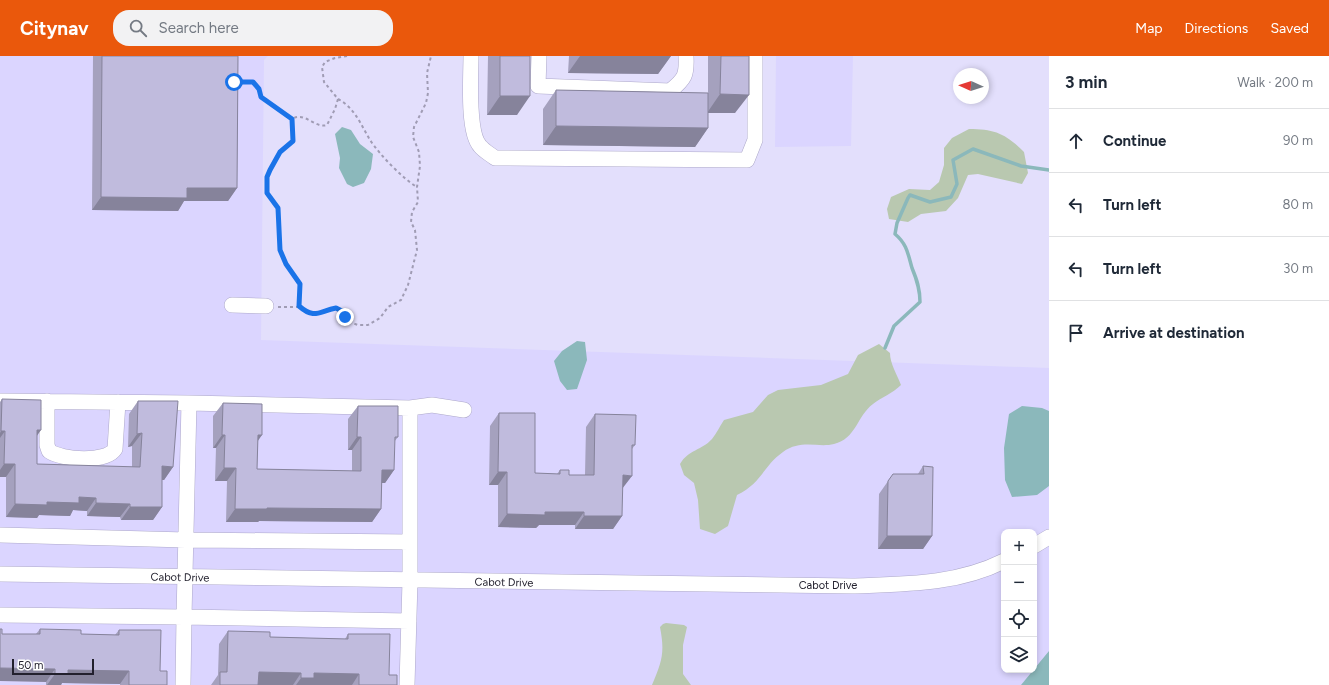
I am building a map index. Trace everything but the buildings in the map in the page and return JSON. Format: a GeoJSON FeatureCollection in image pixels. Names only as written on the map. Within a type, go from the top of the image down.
{"type":"FeatureCollection","features":[{"type":"Feature","properties":{"kind":"street"},"geometry":{"type":"LineString","coordinates":[[471,56],[470,104],[473,128],[479,146],[495,158],[739,160],[746,160],[755,140],[755,56]]}},
{"type":"Feature","properties":{"kind":"street"},"geometry":{"type":"LineString","coordinates":[[539,56],[538,86],[670,91],[681,83],[686,73],[686,56]]}},
{"type":"Feature","properties":{"kind":"street"},"geometry":{"type":"LineString","coordinates":[[232,305],[266,306]]}},
{"type":"Feature","properties":{"kind":"street"},"geometry":{"type":"LineString","coordinates":[[0,401],[189,403],[410,408],[432,405],[464,410]]}},
{"type":"Feature","properties":{"kind":"street"},"geometry":{"type":"LineString","coordinates":[[47,401],[47,445],[49,451],[64,457],[92,458],[106,457],[115,449],[118,402]]}},
{"type":"Feature","properties":{"kind":"street"},"geometry":{"type":"LineString","coordinates":[[183,685],[189,403]]}},
{"type":"Feature","properties":{"kind":"street"},"geometry":{"type":"LineString","coordinates":[[407,685],[410,580],[410,408]]}},
{"type":"Feature","properties":{"kind":"street"},"geometry":{"type":"LineString","coordinates":[[0,535],[186,540],[410,542]]}},
{"type":"Feature","properties":{"kind":"street"},"geometry":{"type":"LineString","coordinates":[[1037,544],[1049,537]]}},
{"type":"Feature","properties":{"kind":"street","name":"Cabot Drive"},"geometry":{"type":"LineString","coordinates":[[0,574],[852,586],[911,584],[947,580],[984,571],[1001,562]]}},
{"type":"Feature","properties":{"kind":"street"},"geometry":{"type":"LineString","coordinates":[[0,615],[409,621]]}},
{"type":"Feature","properties":{"kind":"path"},"geometry":{"type":"LineString","coordinates":[[347,56],[335,58],[325,62],[322,67],[324,82],[338,98],[351,109],[375,146],[405,179],[416,187]]}},
{"type":"Feature","properties":{"kind":"path"},"geometry":{"type":"LineString","coordinates":[[266,306],[299,306],[306,313],[316,314],[336,308],[342,311],[349,322],[358,325],[368,325],[380,318],[388,307],[401,300],[408,285],[417,250],[415,230],[411,222],[412,212],[418,202],[416,187],[420,166],[419,152],[413,137],[414,127],[426,103],[430,56]]}},
{"type":"Feature","properties":{"kind":"path"},"geometry":{"type":"LineString","coordinates":[[234,82],[253,82],[259,89],[261,97],[292,119]]}},
{"type":"Feature","properties":{"kind":"path"},"geometry":{"type":"LineString","coordinates":[[292,119],[297,116],[319,125],[327,124],[336,109],[338,98]]}},
{"type":"Feature","properties":{"kind":"path"},"geometry":{"type":"LineString","coordinates":[[292,119],[293,141],[280,152],[273,165],[267,177],[267,193],[278,208],[280,250],[286,264],[300,284],[299,306]]}},
{"type":"Feature","properties":{"kind":"shaded area"},"geometry":{"type":"Polygon","coordinates":[[[0,56],[268,56],[264,60],[261,340],[1049,368],[1049,685],[0,685],[0,56]]]}},
{"type":"Feature","properties":{"kind":"shaded area"},"geometry":{"type":"Polygon","coordinates":[[[776,56],[853,56],[851,146],[775,147],[776,56]]]}},
{"type":"Feature","properties":{"kind":"shaded area"},"geometry":{"type":"Polygon","coordinates":[[[342,127],[351,130],[360,144],[373,154],[371,169],[364,183],[353,187],[347,184],[339,168],[340,158],[335,134],[342,127]]]}},
{"type":"Feature","properties":{"kind":"shaded area"},"geometry":{"type":"Polygon","coordinates":[[[969,129],[986,130],[1000,134],[1024,152],[1028,173],[1022,184],[978,174],[968,175],[958,198],[946,211],[921,214],[908,222],[889,219],[887,209],[891,197],[909,189],[930,190],[939,182],[944,165],[944,148],[952,138],[969,129]]]}},
{"type":"Feature","properties":{"kind":"shaded area"},"geometry":{"type":"Polygon","coordinates":[[[577,341],[585,342],[587,360],[577,389],[567,390],[560,381],[554,361],[562,351],[577,341]]]}},
{"type":"Feature","properties":{"kind":"shaded area"},"geometry":{"type":"Polygon","coordinates":[[[879,344],[890,353],[892,365],[901,385],[873,404],[863,415],[852,432],[841,441],[828,445],[796,446],[776,457],[752,485],[737,495],[728,526],[715,534],[700,529],[698,500],[694,483],[684,475],[680,464],[687,455],[708,443],[724,420],[753,412],[768,395],[778,390],[821,385],[848,374],[858,355],[879,344]]]}},
{"type":"Feature","properties":{"kind":"shaded area"},"geometry":{"type":"Polygon","coordinates":[[[1022,406],[1042,408],[1049,411],[1049,486],[1037,495],[1012,497],[1005,480],[1004,448],[1009,414],[1022,406]]]}},
{"type":"Feature","properties":{"kind":"shaded area"},"geometry":{"type":"Polygon","coordinates":[[[666,623],[684,625],[687,627],[683,645],[683,674],[691,685],[652,685],[662,657],[660,627],[666,623]]]}},
{"type":"Feature","properties":{"kind":"shaded area"},"geometry":{"type":"Polygon","coordinates":[[[1049,651],[1049,685],[1021,685],[1031,673],[1037,673],[1037,666],[1049,651]]]}},
{"type":"Feature","properties":{"kind":"waterway"},"geometry":{"type":"LineString","coordinates":[[885,348],[894,326],[920,302],[918,285],[906,250],[902,242],[895,234],[897,223],[910,195],[930,202],[951,197],[957,184],[953,160],[973,149],[1021,166],[1049,170]]}},
{"type":"Feature","properties":{"kind":"route"},"geometry":{"type":"LineString","coordinates":[[234,82],[253,82],[259,89],[261,97],[264,100],[287,114],[292,119],[291,124],[293,141],[280,152],[275,161],[267,177],[267,193],[278,208],[280,250],[286,264],[295,274],[300,284],[298,300],[299,306],[306,313],[316,314],[321,314],[327,310],[336,308],[342,311],[345,317]]}}]}
